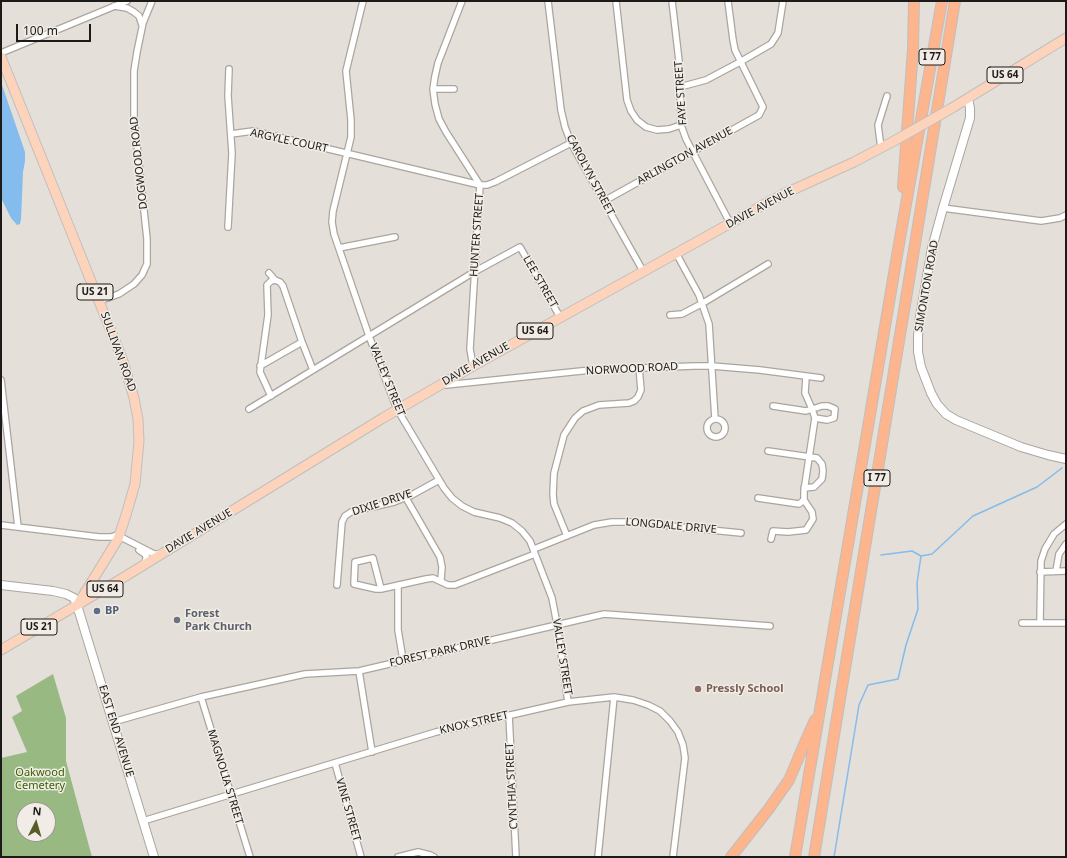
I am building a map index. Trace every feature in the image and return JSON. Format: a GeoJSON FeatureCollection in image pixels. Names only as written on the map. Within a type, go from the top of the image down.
{"type":"FeatureCollection","features":[{"type":"Feature","properties":{"kind":"highway"},"geometry":{"type":"LineString","coordinates":[[900,238],[913,49],[914,1]]}},
{"type":"Feature","properties":{"kind":"highway"},"geometry":{"type":"LineString","coordinates":[[922,113],[935,1]]}},
{"type":"Feature","properties":{"kind":"highway","name":"I 77"},"geometry":{"type":"LineString","coordinates":[[795,857],[900,238],[942,1]]}},
{"type":"Feature","properties":{"kind":"highway","name":"I 77"},"geometry":{"type":"LineString","coordinates":[[814,857],[955,1]]}},
{"type":"Feature","properties":{"kind":"highway"},"geometry":{"type":"LineString","coordinates":[[946,56],[960,1]]}},
{"type":"Feature","properties":{"kind":"highway"},"geometry":{"type":"LineString","coordinates":[[731,857],[768,810],[789,780],[820,711]]}},
{"type":"Feature","properties":{"kind":"main road","name":"DAVIE AVENUE"},"geometry":{"type":"LineString","coordinates":[[1,650],[162,554],[397,409],[730,223],[788,192],[881,148],[968,99],[1066,38]]}},
{"type":"Feature","properties":{"kind":"main road","name":"SULLIVAN ROAD"},"geometry":{"type":"LineString","coordinates":[[1,55],[98,302],[130,379],[138,419],[139,441],[135,484],[129,506],[118,538],[77,605]]}},
{"type":"Feature","properties":{"kind":"street"},"geometry":{"type":"LineString","coordinates":[[1,55],[127,1]]}},
{"type":"Feature","properties":{"kind":"street","name":"DOGWOOD ROAD"},"geometry":{"type":"LineString","coordinates":[[98,302],[123,292],[134,284],[142,275],[147,264],[147,239],[134,117],[134,71],[142,26],[152,1]]}},
{"type":"Feature","properties":{"kind":"street","name":"VALLEY STREET"},"geometry":{"type":"LineString","coordinates":[[363,1],[346,71],[351,120],[350,137],[333,211],[332,222],[339,248],[369,336],[397,409],[439,480],[452,498],[462,506],[474,512],[500,518],[512,523],[522,531],[530,541],[552,598],[568,702]]}},
{"type":"Feature","properties":{"kind":"street","name":"HUNTER STREET"},"geometry":{"type":"LineString","coordinates":[[462,1],[438,63],[433,89],[439,119],[480,185],[470,349],[473,366]]}},
{"type":"Feature","properties":{"kind":"street","name":"CAROLYN STREET"},"geometry":{"type":"LineString","coordinates":[[548,1],[561,110],[565,127],[571,143],[643,271]]}},
{"type":"Feature","properties":{"kind":"street"},"geometry":{"type":"LineString","coordinates":[[616,1],[627,100],[630,111],[637,120],[646,127],[657,130],[669,129],[681,125]]}},
{"type":"Feature","properties":{"kind":"street","name":"FAYE STREET"},"geometry":{"type":"LineString","coordinates":[[672,1],[678,51],[681,125],[693,152],[730,223]]}},
{"type":"Feature","properties":{"kind":"street"},"geometry":{"type":"LineString","coordinates":[[728,1],[733,40],[740,62]]}},
{"type":"Feature","properties":{"kind":"street"},"geometry":{"type":"LineString","coordinates":[[680,87],[706,80],[770,44],[778,33],[783,1]]}},
{"type":"Feature","properties":{"kind":"street"},"geometry":{"type":"LineString","coordinates":[[114,6],[127,8],[134,12],[139,16],[142,26]]}},
{"type":"Feature","properties":{"kind":"street","name":"ARLINGTON AVENUE"},"geometry":{"type":"LineString","coordinates":[[604,201],[759,115],[763,107],[740,62]]}},
{"type":"Feature","properties":{"kind":"street"},"geometry":{"type":"LineString","coordinates":[[228,227],[232,153],[232,134],[228,96],[229,69]]}},
{"type":"Feature","properties":{"kind":"street"},"geometry":{"type":"LineString","coordinates":[[433,89],[454,89]]}},
{"type":"Feature","properties":{"kind":"street"},"geometry":{"type":"LineString","coordinates":[[881,148],[878,125],[887,96]]}},
{"type":"Feature","properties":{"kind":"street","name":"SIMONTON ROAD"},"geometry":{"type":"LineString","coordinates":[[968,99],[970,118],[932,248],[918,338],[918,352],[921,367],[931,393],[937,404],[946,414],[956,420],[1022,447],[1066,459]]}},
{"type":"Feature","properties":{"kind":"street","name":"ARGYLE COURT"},"geometry":{"type":"LineString","coordinates":[[232,134],[253,131],[480,185]]}},
{"type":"Feature","properties":{"kind":"street"},"geometry":{"type":"LineString","coordinates":[[480,185],[487,185],[496,182],[571,143]]}},
{"type":"Feature","properties":{"kind":"street"},"geometry":{"type":"LineString","coordinates":[[943,208],[1041,221],[1060,218],[1066,215]]}},
{"type":"Feature","properties":{"kind":"street"},"geometry":{"type":"LineString","coordinates":[[339,248],[395,237]]}},
{"type":"Feature","properties":{"kind":"street","name":"LEE STREET"},"geometry":{"type":"LineString","coordinates":[[474,272],[520,246],[560,317]]}},
{"type":"Feature","properties":{"kind":"street"},"geometry":{"type":"LineString","coordinates":[[676,253],[703,303],[709,324],[715,419]]}},
{"type":"Feature","properties":{"kind":"street"},"geometry":{"type":"LineString","coordinates":[[670,315],[682,314],[768,264]]}},
{"type":"Feature","properties":{"kind":"street"},"geometry":{"type":"LineString","coordinates":[[249,410],[474,272]]}},
{"type":"Feature","properties":{"kind":"street"},"geometry":{"type":"LineString","coordinates":[[269,273],[283,286],[313,370]]}},
{"type":"Feature","properties":{"kind":"street"},"geometry":{"type":"LineString","coordinates":[[271,396],[262,378],[260,366],[268,315],[267,286],[270,281],[275,280]]}},
{"type":"Feature","properties":{"kind":"street"},"geometry":{"type":"LineString","coordinates":[[260,366],[302,342]]}},
{"type":"Feature","properties":{"kind":"street","name":"NORWOOD ROAD"},"geometry":{"type":"LineString","coordinates":[[444,383],[446,385],[591,370],[639,367],[712,366],[821,378]]}},
{"type":"Feature","properties":{"kind":"street"},"geometry":{"type":"LineString","coordinates":[[567,536],[554,504],[553,494],[554,473],[564,435],[575,418],[583,411],[600,406],[629,403],[634,401],[638,397],[640,390],[639,367]]}},
{"type":"Feature","properties":{"kind":"street"},"geometry":{"type":"LineString","coordinates":[[771,539],[773,531],[788,532],[806,530],[813,519],[812,512],[804,500],[804,488],[815,418],[806,393],[806,377]]}},
{"type":"Feature","properties":{"kind":"street"},"geometry":{"type":"LineString","coordinates":[[1,380],[3,421],[18,527]]}},
{"type":"Feature","properties":{"kind":"street"},"geometry":{"type":"LineString","coordinates":[[773,406],[806,411],[822,406],[828,406],[835,409],[834,418],[827,420],[815,418]]}},
{"type":"Feature","properties":{"kind":"street"},"geometry":{"type":"LineString","coordinates":[[768,451],[816,458],[822,464],[822,479],[814,486],[804,488]]}},
{"type":"Feature","properties":{"kind":"street","name":"DIXIE DRIVE"},"geometry":{"type":"LineString","coordinates":[[337,586],[342,522],[345,516],[351,512],[406,498],[439,480]]}},
{"type":"Feature","properties":{"kind":"street"},"geometry":{"type":"LineString","coordinates":[[406,498],[440,557],[442,567],[441,580]]}},
{"type":"Feature","properties":{"kind":"street"},"geometry":{"type":"LineString","coordinates":[[758,498],[799,504],[804,500]]}},
{"type":"Feature","properties":{"kind":"street","name":"LONGDALE DRIVE"},"geometry":{"type":"LineString","coordinates":[[381,589],[434,578],[441,580],[448,585],[455,585],[594,525],[612,522],[630,522],[741,533]]}},
{"type":"Feature","properties":{"kind":"street"},"geometry":{"type":"LineString","coordinates":[[1040,623],[1041,561],[1045,549],[1054,534],[1066,524]]}},
{"type":"Feature","properties":{"kind":"street"},"geometry":{"type":"LineString","coordinates":[[1,526],[118,538],[154,554],[162,554]]}},
{"type":"Feature","properties":{"kind":"street"},"geometry":{"type":"LineString","coordinates":[[99,536],[108,541],[110,551]]}},
{"type":"Feature","properties":{"kind":"street"},"geometry":{"type":"LineString","coordinates":[[118,538],[144,553],[146,560],[142,566]]}},
{"type":"Feature","properties":{"kind":"street"},"geometry":{"type":"LineString","coordinates":[[1056,571],[1059,554],[1066,544]]}},
{"type":"Feature","properties":{"kind":"street"},"geometry":{"type":"LineString","coordinates":[[373,558],[381,589],[354,584],[355,562],[373,558]]}},
{"type":"Feature","properties":{"kind":"street"},"geometry":{"type":"LineString","coordinates":[[1040,572],[1066,572]]}},
{"type":"Feature","properties":{"kind":"street"},"geometry":{"type":"LineString","coordinates":[[1,585],[66,594],[74,598],[77,605]]}},
{"type":"Feature","properties":{"kind":"street"},"geometry":{"type":"LineString","coordinates":[[398,585],[398,630],[403,660]]}},
{"type":"Feature","properties":{"kind":"street","name":"EAST END AVENUE"},"geometry":{"type":"LineString","coordinates":[[77,605],[154,857]]}},
{"type":"Feature","properties":{"kind":"street","name":"FOREST PARK DRIVE"},"geometry":{"type":"LineString","coordinates":[[113,722],[201,697],[305,674],[360,671],[604,614],[770,626]]}},
{"type":"Feature","properties":{"kind":"street"},"geometry":{"type":"LineString","coordinates":[[1022,623],[1066,623]]}},
{"type":"Feature","properties":{"kind":"street"},"geometry":{"type":"LineString","coordinates":[[360,671],[372,752]]}},
{"type":"Feature","properties":{"kind":"street","name":"MAGNOLIA STREET"},"geometry":{"type":"LineString","coordinates":[[201,697],[250,857]]}},
{"type":"Feature","properties":{"kind":"street"},"geometry":{"type":"LineString","coordinates":[[598,857],[614,697]]}},
{"type":"Feature","properties":{"kind":"street","name":"KNOX STREET"},"geometry":{"type":"LineString","coordinates":[[143,821],[436,732],[568,702],[614,697],[633,700],[660,711],[678,732],[683,745],[685,758],[673,857]]}},
{"type":"Feature","properties":{"kind":"street","name":"CYNTHIA STREET"},"geometry":{"type":"LineString","coordinates":[[509,715],[516,857]]}},
{"type":"Feature","properties":{"kind":"street","name":"VINE STREET"},"geometry":{"type":"LineString","coordinates":[[335,763],[361,857]]}},
{"type":"Feature","properties":{"kind":"street"},"geometry":{"type":"LineString","coordinates":[[398,857],[418,852],[434,857]]}},
{"type":"Feature","properties":{"kind":"green space","name":"Oakwood Cemetery"},"geometry":{"type":"Polygon","coordinates":[[[53,674],[66,718],[66,761],[92,857],[1,857],[1,758],[27,752],[12,717],[22,711],[16,696],[53,674]]]}},
{"type":"Feature","properties":{"kind":"water"},"geometry":{"type":"Polygon","coordinates":[[[1,82],[25,152],[21,219],[20,224],[17,225],[11,218],[1,198],[1,82]]]}},
{"type":"Feature","properties":{"kind":"waterway"},"geometry":{"type":"LineString","coordinates":[[834,857],[859,705],[868,685],[898,679],[906,645],[918,609],[917,583],[921,556],[932,554],[973,516],[1037,487],[1062,468]]}},
{"type":"Feature","properties":{"kind":"waterway"},"geometry":{"type":"LineString","coordinates":[[881,555],[912,551],[921,556]]}},
{"type":"Feature","properties":{"kind":"place","name":"BP"},"geometry":{"type":"Point","coordinates":[97,611]}},
{"type":"Feature","properties":{"kind":"place","name":"Forest Park Church"},"geometry":{"type":"Point","coordinates":[177,620]}},
{"type":"Feature","properties":{"kind":"place","name":"Pressly School"},"geometry":{"type":"Point","coordinates":[698,689]}}]}
